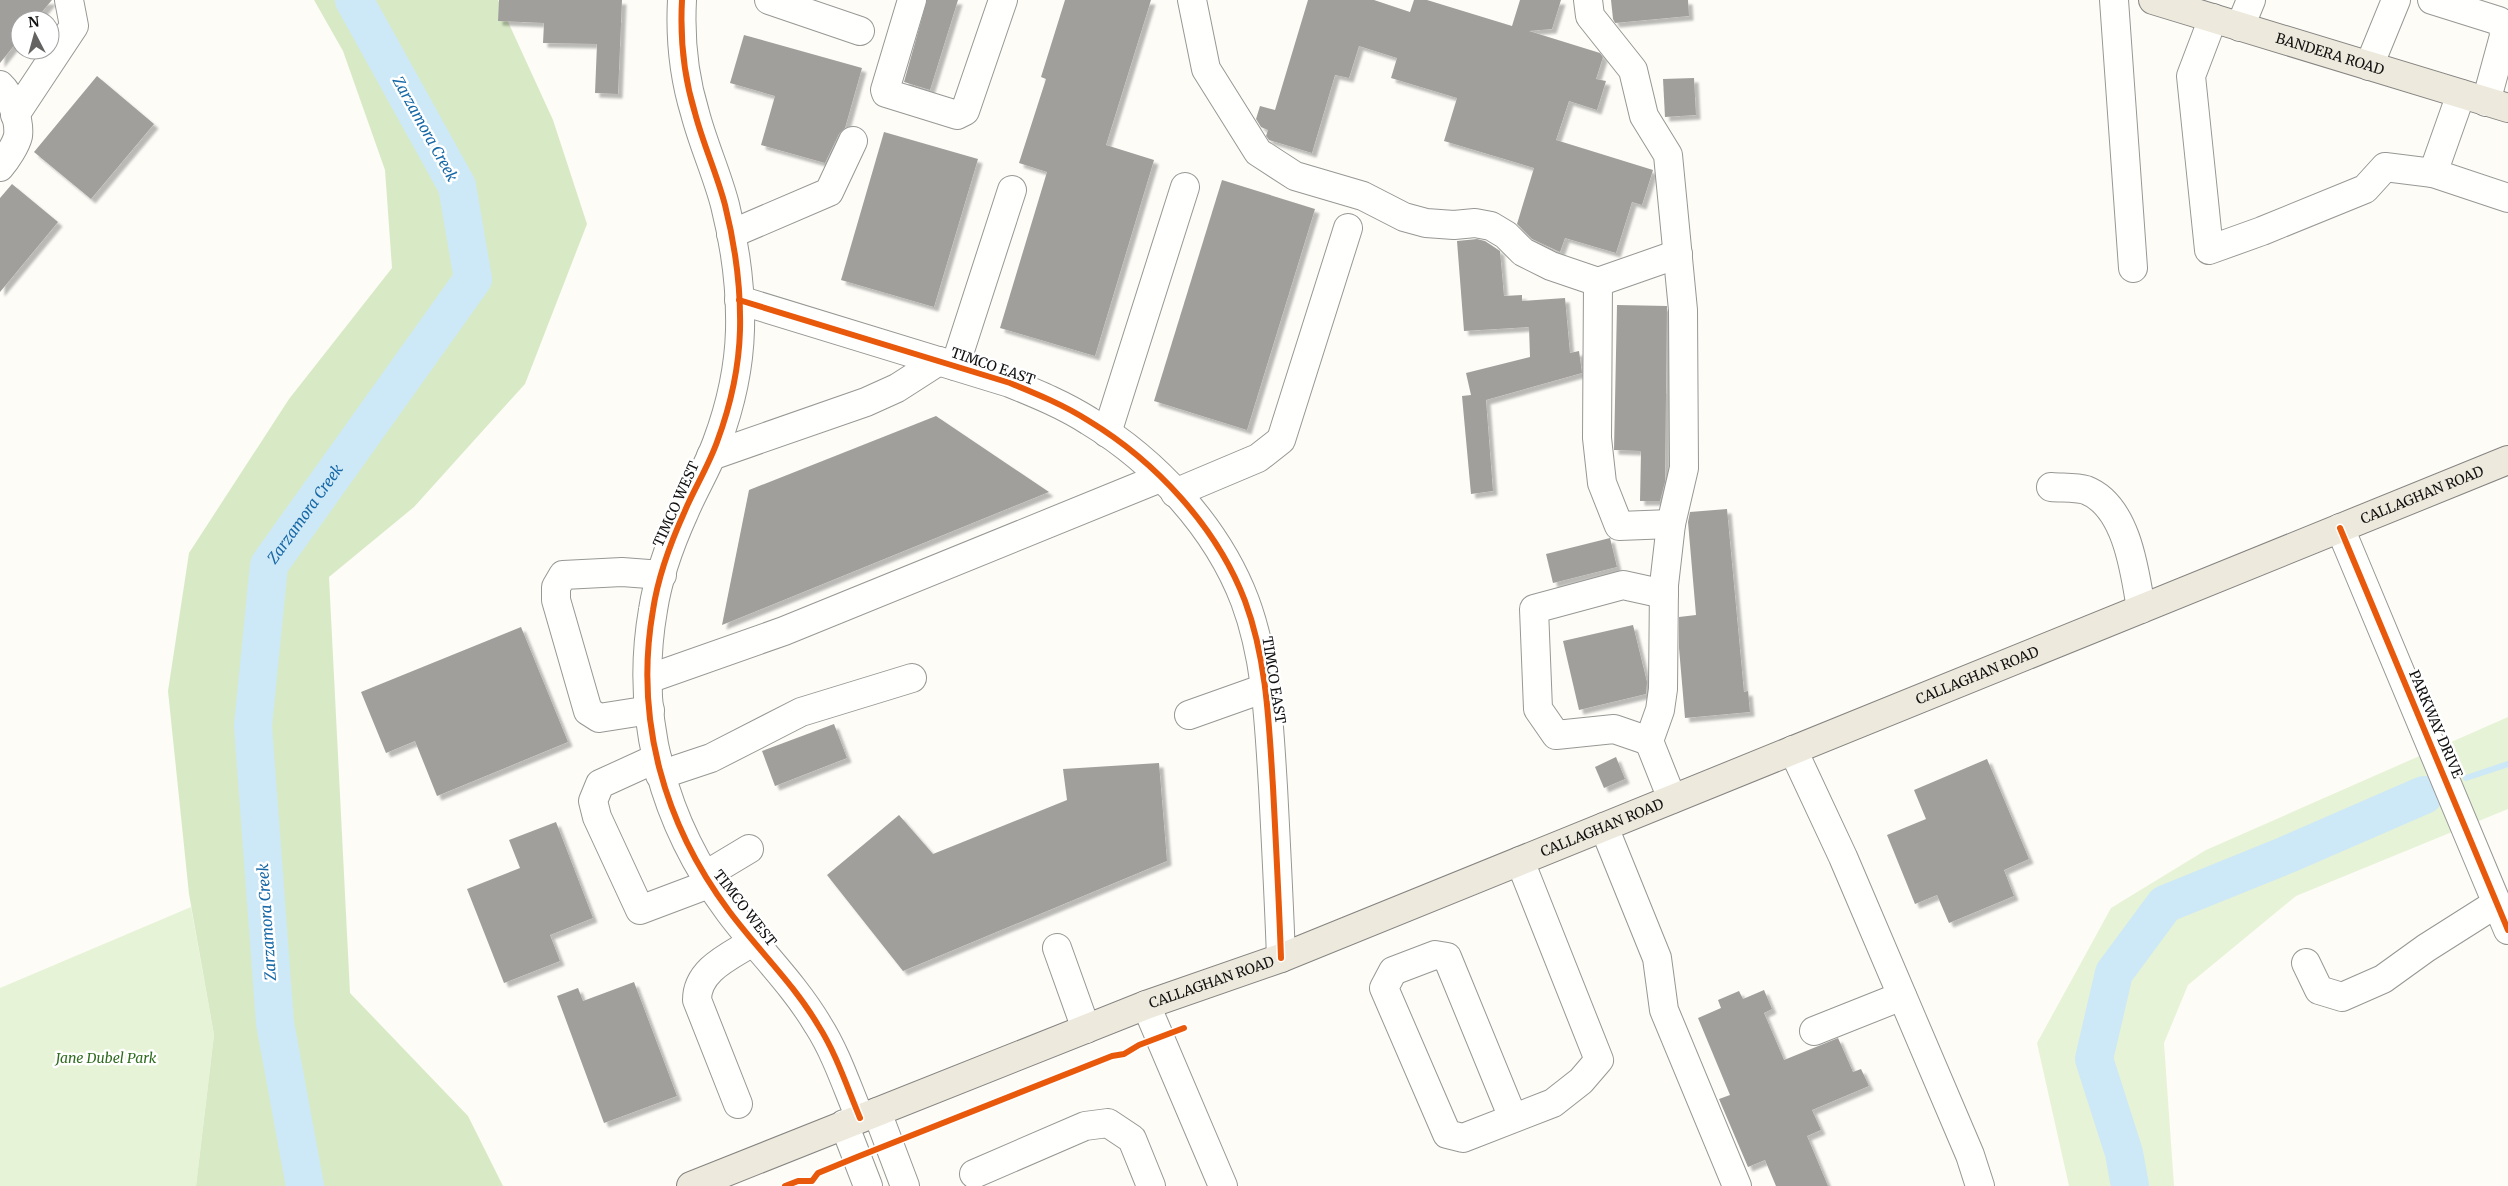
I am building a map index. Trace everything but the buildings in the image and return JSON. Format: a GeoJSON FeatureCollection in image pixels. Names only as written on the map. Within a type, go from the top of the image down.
{"type":"FeatureCollection","features":[{"type":"Feature","properties":{"kind":"main road","name":"BANDERA ROAD"},"geometry":{"type":"LineString","coordinates":[[2153,0],[2485,101]]}},
{"type":"Feature","properties":{"kind":"main road","name":"CALLAGHAN ROAD"},"geometry":{"type":"LineString","coordinates":[[691,1186],[1146,1005],[1281,958],[2508,460]]}},
{"type":"Feature","properties":{"kind":"street"},"geometry":{"type":"LineString","coordinates":[[15,115],[74,26],[69,0]]}},
{"type":"Feature","properties":{"kind":"street","name":"TIMCO WEST"},"geometry":{"type":"LineString","coordinates":[[682,0],[686,75],[694,112],[725,204],[731,234],[739,300],[740,332],[736,370],[728,407],[711,456],[684,514],[662,575],[653,608],[648,679],[650,710],[658,766],[674,818],[707,880],[804,1002],[820,1028],[860,1118]]}},
{"type":"Feature","properties":{"kind":"street"},"geometry":{"type":"LineString","coordinates":[[769,0],[860,31]]}},
{"type":"Feature","properties":{"kind":"street"},"geometry":{"type":"LineString","coordinates":[[912,0],[885,90],[886,93],[957,115],[965,111],[1002,0]]}},
{"type":"Feature","properties":{"kind":"street"},"geometry":{"type":"LineString","coordinates":[[1192,0],[1206,69],[1258,152],[1295,176],[1363,196],[1404,216],[1426,223],[1454,225],[1475,223],[1491,226],[1506,235],[1523,252],[1551,266],[1598,282],[1678,254]]}},
{"type":"Feature","properties":{"kind":"street"},"geometry":{"type":"LineString","coordinates":[[1588,0],[1590,16],[1633,70],[1644,116],[1668,155],[1682,310],[1684,468],[1671,524],[1664,594],[1663,689],[1660,710],[1649,741],[1672,799]]}},
{"type":"Feature","properties":{"kind":"street"},"geometry":{"type":"LineString","coordinates":[[2114,0],[2133,268]]}},
{"type":"Feature","properties":{"kind":"street"},"geometry":{"type":"LineString","coordinates":[[2240,27],[2251,0]]}},
{"type":"Feature","properties":{"kind":"street"},"geometry":{"type":"LineString","coordinates":[[2369,66],[2396,0]]}},
{"type":"Feature","properties":{"kind":"street"},"geometry":{"type":"LineString","coordinates":[[2432,0],[2499,21],[2503,25],[2504,36],[2485,101],[2433,173]]}},
{"type":"Feature","properties":{"kind":"street"},"geometry":{"type":"LineString","coordinates":[[2213,18],[2191,76],[2208,250],[2262,231],[2365,189],[2385,167],[2433,173],[2508,198]]}},
{"type":"Feature","properties":{"kind":"street"},"geometry":{"type":"LineString","coordinates":[[0,85],[5,90],[15,115],[18,137],[0,167]]}},
{"type":"Feature","properties":{"kind":"street"},"geometry":{"type":"LineString","coordinates":[[731,234],[828,192],[853,141]]}},
{"type":"Feature","properties":{"kind":"street"},"geometry":{"type":"LineString","coordinates":[[1107,434],[1185,187]]}},
{"type":"Feature","properties":{"kind":"street"},"geometry":{"type":"LineString","coordinates":[[711,456],[866,402],[947,364],[1012,190]]}},
{"type":"Feature","properties":{"kind":"street"},"geometry":{"type":"LineString","coordinates":[[648,679],[784,631],[1167,485],[1258,458],[1281,440],[1348,228]]}},
{"type":"Feature","properties":{"kind":"street"},"geometry":{"type":"LineString","coordinates":[[1598,282],[1597,438],[1602,483],[1619,526],[1671,524]]}},
{"type":"Feature","properties":{"kind":"street","name":"TIMCO EAST"},"geometry":{"type":"LineString","coordinates":[[739,300],[1010,383],[1051,400],[1107,434],[1167,485],[1207,531],[1230,568],[1245,600],[1255,635],[1265,688],[1268,709],[1281,958]]}},
{"type":"Feature","properties":{"kind":"street"},"geometry":{"type":"LineString","coordinates":[[2051,487],[2086,490],[2107,505],[2126,536],[2141,609]]}},
{"type":"Feature","properties":{"kind":"street","name":"PARKWAY DRIVE"},"geometry":{"type":"LineString","coordinates":[[2340,528],[2508,930]]}},
{"type":"Feature","properties":{"kind":"street"},"geometry":{"type":"LineString","coordinates":[[650,710],[599,718],[588,711],[556,600],[556,587],[563,575],[622,572],[662,575]]}},
{"type":"Feature","properties":{"kind":"street"},"geometry":{"type":"LineString","coordinates":[[1649,741],[1614,729],[1556,735],[1538,709],[1534,609],[1623,585],[1664,594]]}},
{"type":"Feature","properties":{"kind":"street"},"geometry":{"type":"LineString","coordinates":[[748,849],[707,880],[640,910],[597,817],[593,801],[600,784],[658,766],[710,758],[801,712],[912,678]]}},
{"type":"Feature","properties":{"kind":"street"},"geometry":{"type":"LineString","coordinates":[[1189,715],[1265,688]]}},
{"type":"Feature","properties":{"kind":"street"},"geometry":{"type":"LineString","coordinates":[[1793,750],[1843,857],[1970,1155],[1980,1186]]}},
{"type":"Feature","properties":{"kind":"street"},"geometry":{"type":"LineString","coordinates":[[1604,827],[1657,958],[1664,1010],[1737,1186]]}},
{"type":"Feature","properties":{"kind":"street"},"geometry":{"type":"LineString","coordinates":[[1513,1118],[1447,957],[1435,955],[1393,971],[1384,988],[1447,1134],[1462,1138],[1513,1118],[1553,1102],[1581,1081],[1599,1060],[1520,861]]}},
{"type":"Feature","properties":{"kind":"street"},"geometry":{"type":"LineString","coordinates":[[2306,963],[2319,990],[2342,997],[2383,979],[2426,948],[2497,903]]}},
{"type":"Feature","properties":{"kind":"street"},"geometry":{"type":"LineString","coordinates":[[738,1104],[697,1000],[697,989],[702,976],[754,941]]}},
{"type":"Feature","properties":{"kind":"street"},"geometry":{"type":"LineString","coordinates":[[1057,948],[1086,1029]]}},
{"type":"Feature","properties":{"kind":"street"},"geometry":{"type":"LineString","coordinates":[[1814,1031],[1902,996]]}},
{"type":"Feature","properties":{"kind":"street"},"geometry":{"type":"LineString","coordinates":[[1146,1005],[1223,1186]]}},
{"type":"Feature","properties":{"kind":"street"},"geometry":{"type":"LineString","coordinates":[[860,1118],[868,1186]]}},
{"type":"Feature","properties":{"kind":"street"},"geometry":{"type":"LineString","coordinates":[[860,1118],[905,1186]]}},
{"type":"Feature","properties":{"kind":"street"},"geometry":{"type":"LineString","coordinates":[[974,1174],[1085,1126],[1108,1124],[1132,1139],[1152,1186]]}},
{"type":"Feature","properties":{"kind":"green space"},"geometry":{"type":"Polygon","coordinates":[[[314,0],[498,0],[553,120],[587,224],[525,384],[414,507],[329,577],[350,993],[468,1116],[503,1186],[196,1186],[214,1035],[189,894],[168,691],[189,553],[289,399],[392,268],[385,170],[343,51],[314,0]]]}},
{"type":"Feature","properties":{"kind":"green space"},"geometry":{"type":"Polygon","coordinates":[[[2508,717],[2508,809],[2296,896],[2188,985],[2164,1043],[2174,1186],[2069,1186],[2037,1043],[2111,908],[2206,850],[2508,717]]]}},
{"type":"Feature","properties":{"kind":"green space","name":"Jane Dubel Park"},"geometry":{"type":"Polygon","coordinates":[[[191,907],[214,1035],[196,1186],[0,1186],[0,988],[191,907]]]}},
{"type":"Feature","properties":{"kind":"waterway","name":"Zarzamora Creek"},"geometry":{"type":"LineString","coordinates":[[305,1186],[275,1023],[253,726],[269,565],[473,279],[457,186],[354,0]]}},
{"type":"Feature","properties":{"kind":"waterway"},"geometry":{"type":"LineString","coordinates":[[2466,778],[2508,764]]}},
{"type":"Feature","properties":{"kind":"waterway"},"geometry":{"type":"LineString","coordinates":[[2130,1186],[2124,1153],[2094,1059],[2114,973],[2165,904],[2286,855],[2424,795]]}},
{"type":"Feature","properties":{"kind":"cycle path"},"geometry":{"type":"LineString","coordinates":[[682,0],[682,43],[686,71],[698,125],[722,193],[729,220],[738,283],[740,330],[736,373],[722,429],[674,537],[661,573],[655,598],[648,651],[648,691],[652,730],[660,769],[671,806],[687,843],[706,878],[729,911],[798,995],[818,1025],[836,1059],[860,1118]]}},
{"type":"Feature","properties":{"kind":"cycle path"},"geometry":{"type":"LineString","coordinates":[[739,300],[1010,383],[1060,405],[1080,415],[1114,437],[1137,456],[1160,476],[1201,522],[1233,574],[1245,601],[1258,646],[1266,693],[1270,740],[1281,958]]}},
{"type":"Feature","properties":{"kind":"cycle path"},"geometry":{"type":"LineString","coordinates":[[2340,528],[2508,930]]}},
{"type":"Feature","properties":{"kind":"cycle path"},"geometry":{"type":"LineString","coordinates":[[785,1186],[798,1181],[812,1181],[818,1173],[1112,1056],[1124,1054],[1139,1045],[1184,1028]]}}]}
